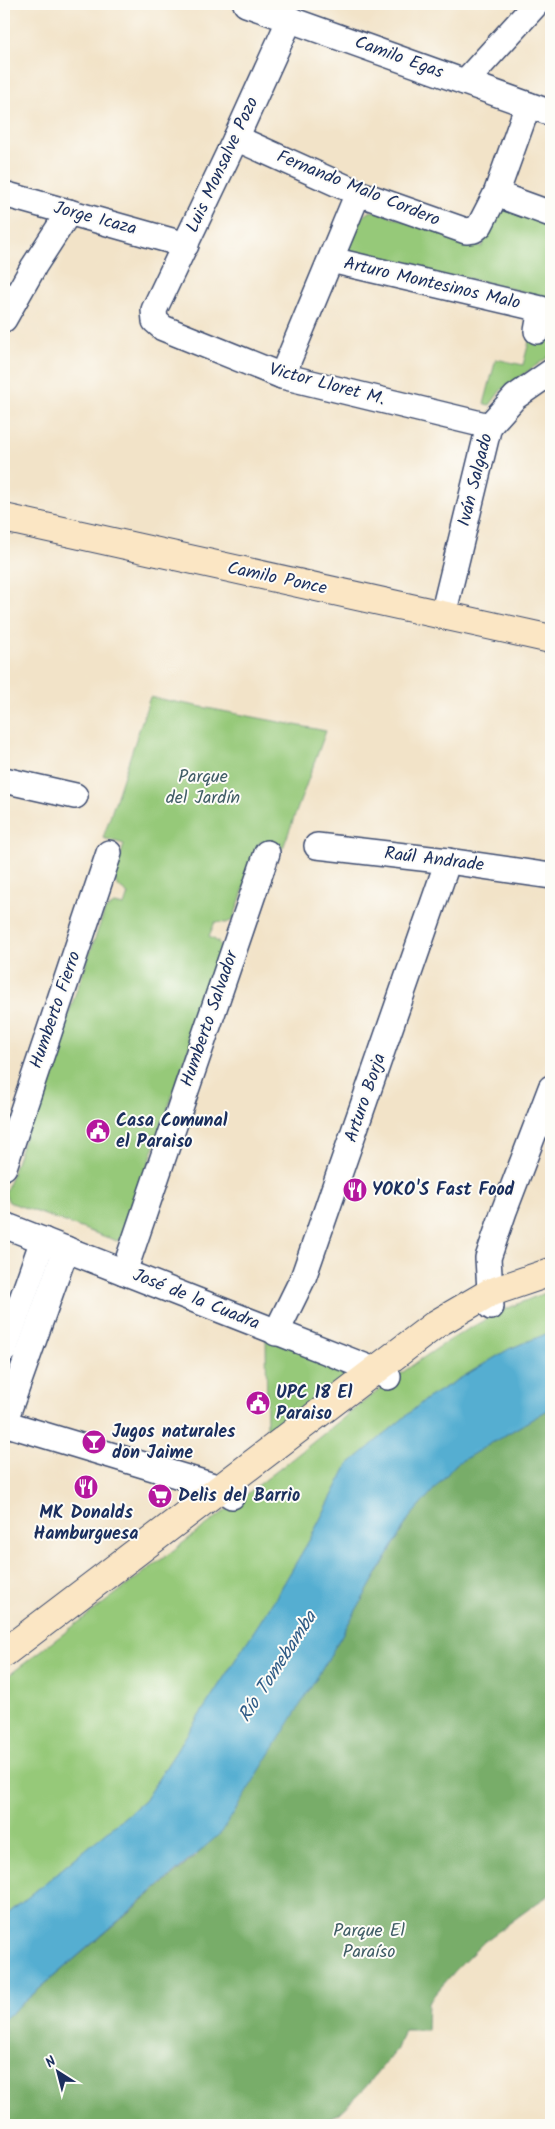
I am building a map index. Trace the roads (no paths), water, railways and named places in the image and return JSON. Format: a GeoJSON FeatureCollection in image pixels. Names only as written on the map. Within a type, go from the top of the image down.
{"type":"FeatureCollection","features":[{"type":"Feature","properties":{"kind":"main road","name":"Camilo Ponce"},"geometry":{"type":"LineString","coordinates":[[4,518],[551,639]]}},
{"type":"Feature","properties":{"kind":"main road"},"geometry":{"type":"LineString","coordinates":[[4,1653],[226,1492],[381,1373],[436,1324],[551,1272]]}},
{"type":"Feature","properties":{"kind":"street","name":"Camilo Egas"},"geometry":{"type":"LineString","coordinates":[[246,4],[551,113]]}},
{"type":"Feature","properties":{"kind":"street"},"geometry":{"type":"LineString","coordinates":[[465,82],[536,4]]}},
{"type":"Feature","properties":{"kind":"street","name":"Luis Monsalve Pozo"},"geometry":{"type":"LineString","coordinates":[[154,310],[290,19]]}},
{"type":"Feature","properties":{"kind":"street"},"geometry":{"type":"LineString","coordinates":[[528,105],[496,194],[551,214]]}},
{"type":"Feature","properties":{"kind":"street","name":"Fernando Malo Cordero"},"geometry":{"type":"LineString","coordinates":[[236,138],[358,193],[466,231],[474,230],[480,225],[496,194]]}},
{"type":"Feature","properties":{"kind":"street"},"geometry":{"type":"LineString","coordinates":[[282,376],[358,193]]}},
{"type":"Feature","properties":{"kind":"street","name":"Jorge Icaza"},"geometry":{"type":"LineString","coordinates":[[4,194],[186,245]]}},
{"type":"Feature","properties":{"kind":"street"},"geometry":{"type":"LineString","coordinates":[[4,319],[34,266],[69,212]]}},
{"type":"Feature","properties":{"kind":"street","name":"Arturo Montesinos Malo"},"geometry":{"type":"LineString","coordinates":[[331,260],[541,309],[536,331]]}},
{"type":"Feature","properties":{"kind":"street","name":"Victor Lloret M."},"geometry":{"type":"LineString","coordinates":[[154,310],[155,321],[163,328],[282,376],[488,426]]}},
{"type":"Feature","properties":{"kind":"street","name":"Iván Salgado"},"geometry":{"type":"LineString","coordinates":[[442,615],[488,426],[515,397],[551,372]]}},
{"type":"Feature","properties":{"kind":"street"},"geometry":{"type":"LineString","coordinates":[[4,780],[75,796]]}},
{"type":"Feature","properties":{"kind":"street","name":"Raúl Andrade"},"geometry":{"type":"LineString","coordinates":[[317,846],[448,860],[551,876]]}},
{"type":"Feature","properties":{"kind":"street","name":"Humberto Fierro"},"geometry":{"type":"LineString","coordinates":[[4,1167],[109,853]]}},
{"type":"Feature","properties":{"kind":"street","name":"Humberto Salvador"},"geometry":{"type":"LineString","coordinates":[[124,1272],[267,853]]}},
{"type":"Feature","properties":{"kind":"street","name":"Arturo Borja"},"geometry":{"type":"LineString","coordinates":[[276,1333],[303,1278],[448,860]]}},
{"type":"Feature","properties":{"kind":"street"},"geometry":{"type":"LineString","coordinates":[[490,1300],[488,1258],[551,1088]]}},
{"type":"Feature","properties":{"kind":"street","name":"José de la Cuadra"},"geometry":{"type":"LineString","coordinates":[[4,1225],[381,1373]]}},
{"type":"Feature","properties":{"kind":"street"},"geometry":{"type":"LineString","coordinates":[[4,1350],[43,1240]]}},
{"type":"Feature","properties":{"kind":"street"},"geometry":{"type":"LineString","coordinates":[[66,1249],[4,1423],[226,1492]]}},
{"type":"Feature","properties":{"kind":"water","name":"Río Tomebamba"},"geometry":{"type":"Polygon","coordinates":[[[551,1332],[551,1408],[456,1464],[409,1518],[324,1666],[222,1832],[4,2019],[4,1917],[144,1801],[276,1597],[310,1539],[348,1465],[426,1399],[509,1349],[551,1332]]]}},
{"type":"Feature","properties":{"kind":"place","name":"Casa Comunal el Paraiso"},"geometry":{"type":"Point","coordinates":[98,1131]}},
{"type":"Feature","properties":{"kind":"place","name":"YOKO'S Fast Food"},"geometry":{"type":"Point","coordinates":[355,1190]}},
{"type":"Feature","properties":{"kind":"place","name":"UPC 18 El Paraiso"},"geometry":{"type":"Point","coordinates":[258,1403]}},
{"type":"Feature","properties":{"kind":"place","name":"Jugos naturales don Jaime"},"geometry":{"type":"Point","coordinates":[94,1442]}},
{"type":"Feature","properties":{"kind":"place","name":"MK Donalds Hamburguesa"},"geometry":{"type":"Point","coordinates":[86,1487]}},
{"type":"Feature","properties":{"kind":"place","name":"Delis del Barrio"},"geometry":{"type":"Point","coordinates":[160,1496]}},
{"type":"Feature","properties":{"kind":"park label","name":"Parque del Jardín"},"geometry":{"type":"Point","coordinates":[203,788]}},
{"type":"Feature","properties":{"kind":"park label","name":"Parque El Paraíso"},"geometry":{"type":"Point","coordinates":[369,1941]}}]}
